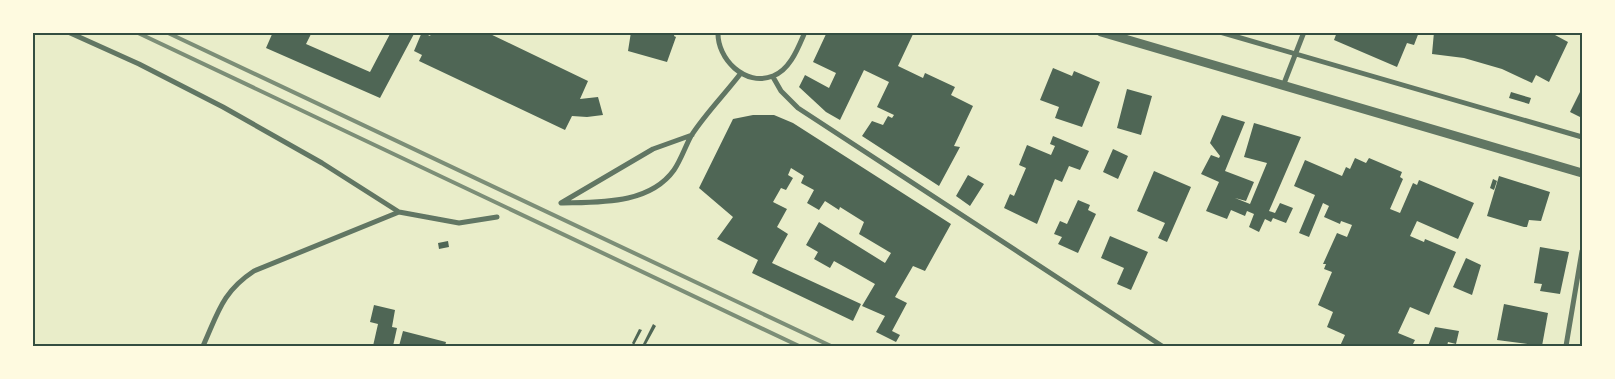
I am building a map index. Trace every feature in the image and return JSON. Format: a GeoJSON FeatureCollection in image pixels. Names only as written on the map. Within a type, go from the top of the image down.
{"type":"FeatureCollection","features":[{"type":"Feature","properties":{"kind":"street"},"geometry":{"type":"LineString","coordinates":[[68,32],[139,64],[222,107],[322,162],[399,212],[459,222],[496,217]]}},
{"type":"Feature","properties":{"kind":"street"},"geometry":{"type":"LineString","coordinates":[[718,32],[720,50],[724,59],[741,73],[752,77],[773,77],[783,70],[795,55],[805,32]]}},
{"type":"Feature","properties":{"kind":"street"},"geometry":{"type":"LineString","coordinates":[[1100,32],[1582,173]]}},
{"type":"Feature","properties":{"kind":"street"},"geometry":{"type":"LineString","coordinates":[[1220,32],[1582,137]]}},
{"type":"Feature","properties":{"kind":"street"},"geometry":{"type":"LineString","coordinates":[[1282,86],[1304,32]]}},
{"type":"Feature","properties":{"kind":"street"},"geometry":{"type":"LineString","coordinates":[[692,135],[653,149],[561,203],[610,201],[645,192],[660,183],[673,171],[692,135],[741,73]]}},
{"type":"Feature","properties":{"kind":"street"},"geometry":{"type":"LineString","coordinates":[[773,77],[782,91],[798,108],[1162,346]]}},
{"type":"Feature","properties":{"kind":"street"},"geometry":{"type":"LineString","coordinates":[[203,346],[228,293],[237,282],[254,271],[399,212]]}},
{"type":"Feature","properties":{"kind":"street"},"geometry":{"type":"LineString","coordinates":[[1566,346],[1582,251]]}},
{"type":"Feature","properties":{"kind":"building"},"geometry":{"type":"Polygon","coordinates":[[[273,32],[312,32],[306,44],[370,72],[391,32],[415,32],[380,98],[266,48],[273,32]]]}},
{"type":"Feature","properties":{"kind":"building"},"geometry":{"type":"Polygon","coordinates":[[[422,32],[430,36],[432,32],[486,32],[588,81],[580,99],[598,97],[603,115],[572,116],[565,130],[419,61],[422,55],[414,51],[422,32]]]}},
{"type":"Feature","properties":{"kind":"building"},"geometry":{"type":"Polygon","coordinates":[[[631,32],[675,32],[674,36],[676,37],[667,62],[628,51],[631,32]]]}},
{"type":"Feature","properties":{"kind":"building"},"geometry":{"type":"Polygon","coordinates":[[[827,32],[914,32],[898,66],[923,78],[925,73],[955,87],[951,95],[973,106],[954,146],[960,147],[939,186],[862,136],[872,121],[883,125],[888,116],[892,118],[894,115],[877,107],[889,82],[864,70],[840,120],[826,112],[799,87],[805,75],[829,88],[836,73],[813,62],[827,32]]]}},
{"type":"Feature","properties":{"kind":"building"},"geometry":{"type":"Polygon","coordinates":[[[1337,32],[1419,32],[1414,45],[1407,43],[1397,67],[1334,40],[1337,32]]]}},
{"type":"Feature","properties":{"kind":"building"},"geometry":{"type":"Polygon","coordinates":[[[1434,32],[1556,32],[1555,35],[1568,42],[1549,82],[1536,75],[1532,83],[1502,69],[1464,58],[1432,54],[1434,32]]]}},
{"type":"Feature","properties":{"kind":"building"},"geometry":{"type":"Polygon","coordinates":[[[1053,68],[1072,76],[1074,71],[1100,82],[1082,127],[1055,118],[1059,107],[1040,100],[1053,68]]]}},
{"type":"Feature","properties":{"kind":"building"},"geometry":{"type":"Polygon","coordinates":[[[1582,88],[1582,118],[1570,112],[1582,88]]]}},
{"type":"Feature","properties":{"kind":"building"},"geometry":{"type":"Polygon","coordinates":[[[1127,89],[1152,96],[1141,135],[1117,128],[1127,89]]]}},
{"type":"Feature","properties":{"kind":"building"},"geometry":{"type":"Polygon","coordinates":[[[1511,92],[1531,98],[1529,104],[1509,98],[1511,92]]]}},
{"type":"Feature","properties":{"kind":"building"},"geometry":{"type":"Polygon","coordinates":[[[753,115],[774,115],[793,123],[951,224],[925,271],[913,266],[895,297],[907,303],[892,331],[900,335],[896,342],[876,332],[885,316],[862,306],[875,284],[834,261],[830,268],[814,259],[818,252],[806,245],[819,222],[885,263],[891,253],[859,234],[864,222],[840,207],[839,210],[825,201],[819,210],[807,203],[814,190],[801,183],[804,176],[791,168],[788,175],[793,178],[786,190],[781,188],[773,202],[787,209],[777,227],[788,234],[772,263],[861,304],[853,321],[752,273],[758,260],[717,239],[733,217],[699,188],[733,119],[753,115]]]}},
{"type":"Feature","properties":{"kind":"building"},"geometry":{"type":"Polygon","coordinates":[[[1222,115],[1245,122],[1225,171],[1254,182],[1246,201],[1235,198],[1250,204],[1267,163],[1244,157],[1254,123],[1301,137],[1269,211],[1275,213],[1280,203],[1293,208],[1286,223],[1273,218],[1271,222],[1265,219],[1259,232],[1249,227],[1254,214],[1247,211],[1245,216],[1231,210],[1227,219],[1206,211],[1219,182],[1201,174],[1211,155],[1219,158],[1220,156],[1210,143],[1222,115]]]}},
{"type":"Feature","properties":{"kind":"building"},"geometry":{"type":"Polygon","coordinates":[[[1053,136],[1089,151],[1080,170],[1069,166],[1062,182],[1055,179],[1037,224],[1004,208],[1010,194],[1014,196],[1026,168],[1019,165],[1027,145],[1051,155],[1055,146],[1050,144],[1053,136]]]}},
{"type":"Feature","properties":{"kind":"building"},"geometry":{"type":"Polygon","coordinates":[[[1113,149],[1128,156],[1118,179],[1103,172],[1113,149]]]}},
{"type":"Feature","properties":{"kind":"building"},"geometry":{"type":"Polygon","coordinates":[[[1355,158],[1366,163],[1369,158],[1402,172],[1400,177],[1403,179],[1390,209],[1400,213],[1413,183],[1417,185],[1419,180],[1474,203],[1458,239],[1417,221],[1410,236],[1424,242],[1425,239],[1456,252],[1429,315],[1410,307],[1398,333],[1415,340],[1413,344],[1415,346],[1340,346],[1345,335],[1327,327],[1333,312],[1318,305],[1332,272],[1324,269],[1326,264],[1323,264],[1337,233],[1347,237],[1352,225],[1341,221],[1340,224],[1324,217],[1329,206],[1323,203],[1309,237],[1299,233],[1315,195],[1294,186],[1305,160],[1342,176],[1346,167],[1350,169],[1355,158]]]}},
{"type":"Feature","properties":{"kind":"building"},"geometry":{"type":"Polygon","coordinates":[[[1154,171],[1191,187],[1167,242],[1158,238],[1165,223],[1137,211],[1154,171]]]}},
{"type":"Feature","properties":{"kind":"building"},"geometry":{"type":"Polygon","coordinates":[[[968,175],[984,184],[970,206],[956,196],[968,175]]]}},
{"type":"Feature","properties":{"kind":"building"},"geometry":{"type":"Polygon","coordinates":[[[1499,176],[1550,192],[1541,221],[1529,220],[1527,227],[1524,227],[1487,216],[1499,176]]]}},
{"type":"Feature","properties":{"kind":"building"},"geometry":{"type":"Polygon","coordinates":[[[1493,179],[1497,181],[1494,190],[1490,188],[1493,179]]]}},
{"type":"Feature","properties":{"kind":"building"},"geometry":{"type":"Polygon","coordinates":[[[1078,200],[1090,205],[1088,210],[1096,214],[1078,253],[1058,244],[1062,237],[1054,234],[1060,221],[1067,224],[1078,200]]]}},
{"type":"Feature","properties":{"kind":"building"},"geometry":{"type":"Polygon","coordinates":[[[1110,236],[1148,252],[1131,290],[1117,284],[1124,268],[1101,258],[1110,236]]]}},
{"type":"Feature","properties":{"kind":"building"},"geometry":{"type":"Polygon","coordinates":[[[448,241],[449,247],[439,249],[438,243],[448,241]]]}},
{"type":"Feature","properties":{"kind":"building"},"geometry":{"type":"Polygon","coordinates":[[[1540,247],[1569,252],[1560,294],[1540,291],[1542,284],[1534,283],[1540,247]]]}},
{"type":"Feature","properties":{"kind":"building"},"geometry":{"type":"Polygon","coordinates":[[[1466,258],[1481,265],[1472,295],[1453,287],[1466,258]]]}},
{"type":"Feature","properties":{"kind":"building"},"geometry":{"type":"Polygon","coordinates":[[[1504,304],[1548,313],[1542,346],[1497,340],[1504,304]]]}},
{"type":"Feature","properties":{"kind":"building"},"geometry":{"type":"Polygon","coordinates":[[[374,305],[395,310],[392,327],[397,328],[393,346],[373,346],[378,324],[370,322],[374,305]]]}},
{"type":"Feature","properties":{"kind":"building"},"geometry":{"type":"Polygon","coordinates":[[[653,324],[656,326],[645,346],[642,346],[653,324]]]}},
{"type":"Feature","properties":{"kind":"building"},"geometry":{"type":"Polygon","coordinates":[[[1435,327],[1459,331],[1456,344],[1448,342],[1447,346],[1428,346],[1435,327]]]}},
{"type":"Feature","properties":{"kind":"building"},"geometry":{"type":"Polygon","coordinates":[[[639,329],[642,330],[634,345],[632,343],[639,329]]]}},
{"type":"Feature","properties":{"kind":"building"},"geometry":{"type":"Polygon","coordinates":[[[403,331],[446,342],[445,346],[399,346],[403,331]]]}},
{"type":"Feature","properties":{"kind":"railway"},"geometry":{"type":"LineString","coordinates":[[136,32],[799,346]]}},
{"type":"Feature","properties":{"kind":"railway"},"geometry":{"type":"LineString","coordinates":[[166,32],[831,346]]}}]}
